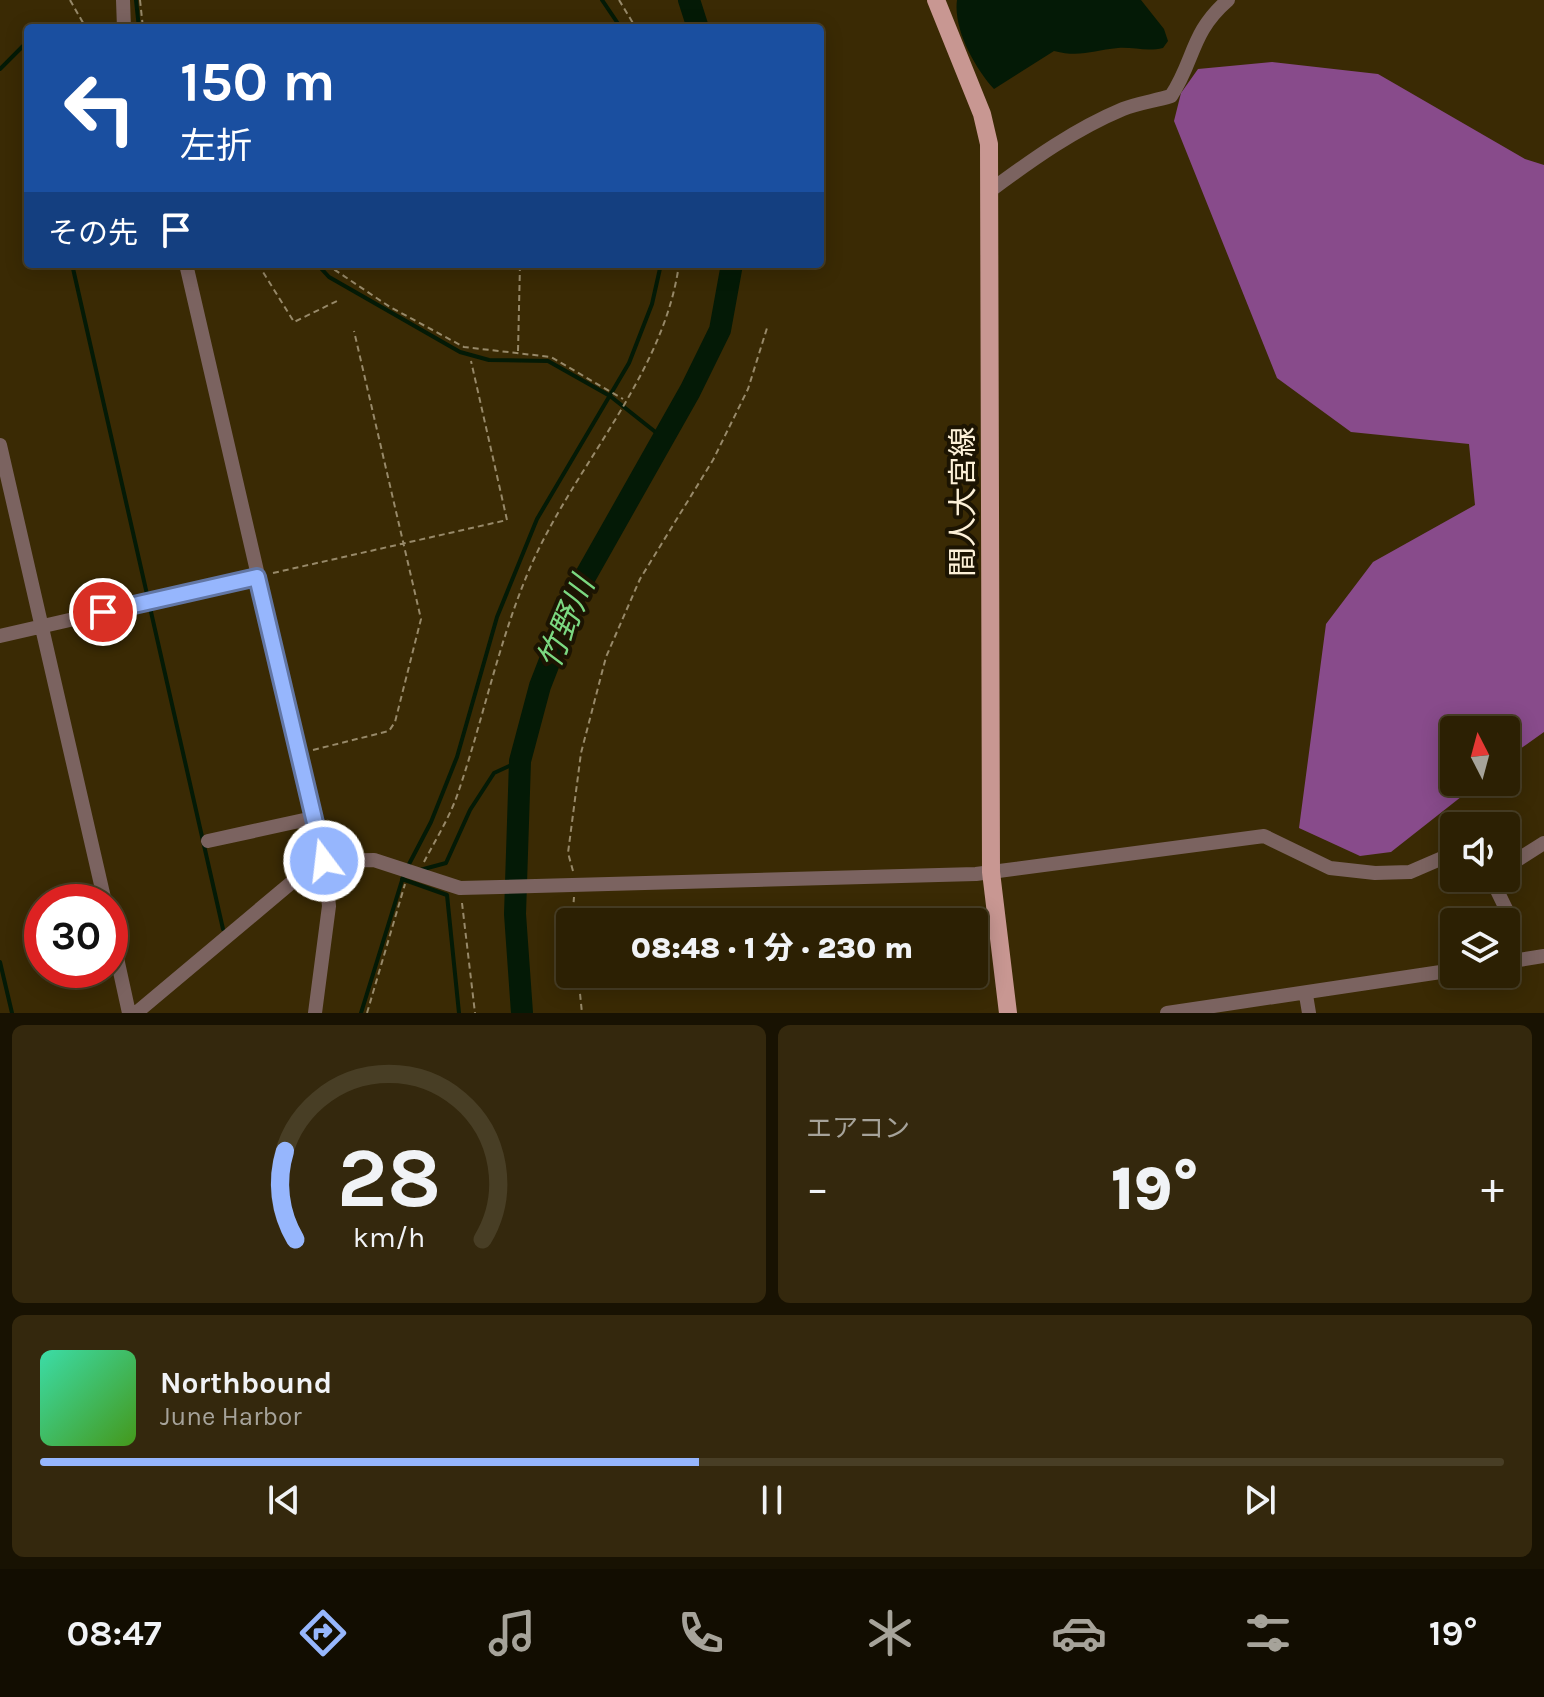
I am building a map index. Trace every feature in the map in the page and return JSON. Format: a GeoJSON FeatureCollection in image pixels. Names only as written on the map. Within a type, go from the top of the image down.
{"type":"FeatureCollection","features":[{"type":"Feature","properties":{"kind":"main road","name":"間人大宮線"},"geometry":{"type":"LineString","coordinates":[[936,0],[982,114],[989,144],[991,872],[1008,1013]]}},
{"type":"Feature","properties":{"kind":"street"},"geometry":{"type":"LineString","coordinates":[[123,0],[124,24]]}},
{"type":"Feature","properties":{"kind":"street"},"geometry":{"type":"LineString","coordinates":[[991,190],[1025,163],[1078,131],[1125,108],[1171,96],[1190,49],[1205,23],[1228,0]]}},
{"type":"Feature","properties":{"kind":"street"},"geometry":{"type":"LineString","coordinates":[[187,268],[324,861],[329,906],[315,1013]]}},
{"type":"Feature","properties":{"kind":"street"},"geometry":{"type":"LineString","coordinates":[[0,445],[101,884]]}},
{"type":"Feature","properties":{"kind":"street"},"geometry":{"type":"LineString","coordinates":[[0,636],[257,577]]}},
{"type":"Feature","properties":{"kind":"street"},"geometry":{"type":"LineString","coordinates":[[208,841],[313,818]]}},
{"type":"Feature","properties":{"kind":"street"},"geometry":{"type":"LineString","coordinates":[[136,1013],[310,867],[324,861],[374,860],[460,888],[991,872],[1264,836],[1330,868],[1375,873],[1410,872],[1440,859]]}},
{"type":"Feature","properties":{"kind":"street"},"geometry":{"type":"LineString","coordinates":[[1520,858],[1544,843]]}},
{"type":"Feature","properties":{"kind":"street"},"geometry":{"type":"LineString","coordinates":[[1520,959],[1544,956]]}},
{"type":"Feature","properties":{"kind":"street"},"geometry":{"type":"LineString","coordinates":[[1167,1013],[1306,995],[1440,972]]}},
{"type":"Feature","properties":{"kind":"street"},"geometry":{"type":"LineString","coordinates":[[124,988],[129,1013]]}},
{"type":"Feature","properties":{"kind":"street"},"geometry":{"type":"LineString","coordinates":[[1306,995],[1309,1013]]}},
{"type":"Feature","properties":{"kind":"path"},"geometry":{"type":"LineString","coordinates":[[70,0],[84,24]]}},
{"type":"Feature","properties":{"kind":"path"},"geometry":{"type":"LineString","coordinates":[[140,0],[143,24]]}},
{"type":"Feature","properties":{"kind":"path"},"geometry":{"type":"LineString","coordinates":[[619,0],[634,24]]}},
{"type":"Feature","properties":{"kind":"path"},"geometry":{"type":"LineString","coordinates":[[260,268],[294,322],[337,301]]}},
{"type":"Feature","properties":{"kind":"path"},"geometry":{"type":"LineString","coordinates":[[332,268],[390,307],[464,347],[551,357],[624,399]]}},
{"type":"Feature","properties":{"kind":"path"},"geometry":{"type":"LineString","coordinates":[[518,352],[520,268]]}},
{"type":"Feature","properties":{"kind":"path"},"geometry":{"type":"LineString","coordinates":[[419,874],[458,793],[498,653],[527,573],[571,489],[656,347],[671,307],[678,268]]}},
{"type":"Feature","properties":{"kind":"path"},"geometry":{"type":"LineString","coordinates":[[571,908],[568,853],[581,753],[606,657],[640,579],[713,460],[748,389],[767,328]]}},
{"type":"Feature","properties":{"kind":"path"},"geometry":{"type":"LineString","coordinates":[[299,753],[389,731],[395,722],[421,619],[354,331]]}},
{"type":"Feature","properties":{"kind":"path"},"geometry":{"type":"LineString","coordinates":[[257,577],[507,520],[471,361]]}},
{"type":"Feature","properties":{"kind":"path"},"geometry":{"type":"LineString","coordinates":[[367,1013],[405,884]]}},
{"type":"Feature","properties":{"kind":"path"},"geometry":{"type":"LineString","coordinates":[[460,888],[475,1013]]}},
{"type":"Feature","properties":{"kind":"path"},"geometry":{"type":"LineString","coordinates":[[579,988],[582,1013]]}},
{"type":"Feature","properties":{"kind":"shaded area"},"geometry":{"type":"Polygon","coordinates":[[[957,0],[1141,0],[1164,29],[1168,41],[1163,48],[1157,49],[1118,48],[1080,54],[1054,51],[994,89],[967,48],[958,23],[957,0]]]}},
{"type":"Feature","properties":{"kind":"shaded area"},"geometry":{"type":"Polygon","coordinates":[[[1272,62],[1378,74],[1525,159],[1544,165],[1544,732],[1520,749],[1520,716],[1440,716],[1440,796],[1462,796],[1391,852],[1360,856],[1299,828],[1326,624],[1373,562],[1475,505],[1469,444],[1351,432],[1277,378],[1174,121],[1181,93],[1198,69],[1272,62]]]}},
{"type":"Feature","properties":{"kind":"waterway"},"geometry":{"type":"LineString","coordinates":[[136,0],[139,24]]}},
{"type":"Feature","properties":{"kind":"waterway"},"geometry":{"type":"LineString","coordinates":[[602,0],[618,24]]}},
{"type":"Feature","properties":{"kind":"waterway","name":"竹野川"},"geometry":{"type":"LineString","coordinates":[[689,0],[697,24]]}},
{"type":"Feature","properties":{"kind":"waterway"},"geometry":{"type":"LineString","coordinates":[[0,69],[23,46],[24,50]]}},
{"type":"Feature","properties":{"kind":"waterway"},"geometry":{"type":"LineString","coordinates":[[73,268],[223,929]]}},
{"type":"Feature","properties":{"kind":"waterway"},"geometry":{"type":"LineString","coordinates":[[321,268],[329,277],[460,352],[489,360],[548,361],[610,396],[663,438]]}},
{"type":"Feature","properties":{"kind":"waterway"},"geometry":{"type":"LineString","coordinates":[[407,868],[431,822],[457,757],[497,617],[537,519],[629,363],[652,304],[660,268]]}},
{"type":"Feature","properties":{"kind":"waterway","name":"竹野川"},"geometry":{"type":"LineString","coordinates":[[522,1013],[515,914],[520,761],[540,686],[577,591],[690,391],[720,330],[731,268]]}},
{"type":"Feature","properties":{"kind":"waterway"},"geometry":{"type":"LineString","coordinates":[[420,870],[446,863],[470,810],[494,773],[520,761]]}},
{"type":"Feature","properties":{"kind":"waterway"},"geometry":{"type":"LineString","coordinates":[[361,1013],[404,874]]}},
{"type":"Feature","properties":{"kind":"waterway"},"geometry":{"type":"LineString","coordinates":[[402,879],[447,895],[459,1013]]}},
{"type":"Feature","properties":{"kind":"waterway"},"geometry":{"type":"LineString","coordinates":[[0,962],[12,1013]]}},
{"type":"Feature","properties":{"kind":"route"},"geometry":{"type":"LineString","coordinates":[[103,612],[257,577],[324,861]]}}]}
